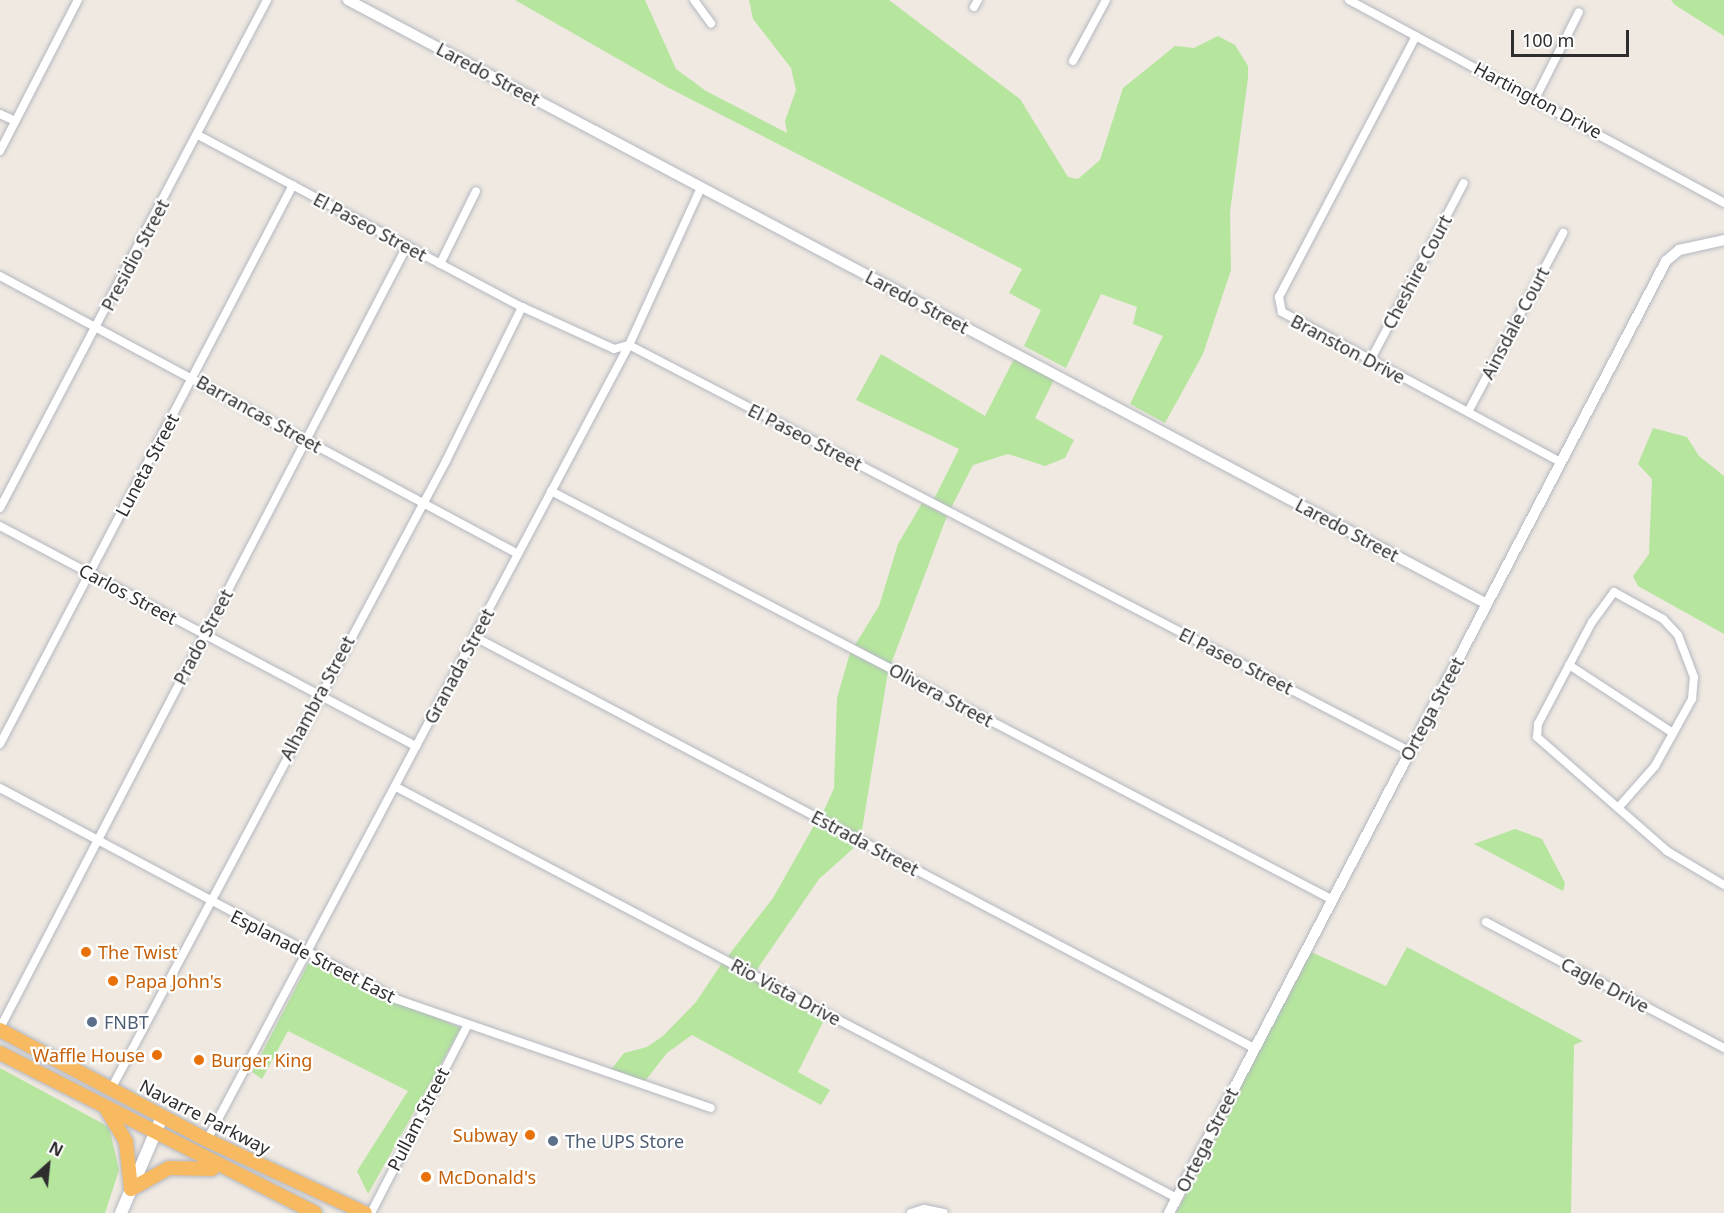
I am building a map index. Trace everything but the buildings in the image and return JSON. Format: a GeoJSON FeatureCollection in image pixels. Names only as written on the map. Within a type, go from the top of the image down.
{"type":"FeatureCollection","features":[{"type":"Feature","properties":{"kind":"highway","name":"Navarre Parkway"},"geometry":{"type":"LineString","coordinates":[[0,1029],[207,1140],[365,1213]]}},
{"type":"Feature","properties":{"kind":"highway"},"geometry":{"type":"LineString","coordinates":[[0,1053],[225,1171],[315,1213]]}},
{"type":"Feature","properties":{"kind":"highway"},"geometry":{"type":"LineString","coordinates":[[105,1109],[126,1142],[132,1189],[178,1166],[225,1171]]}},
{"type":"Feature","properties":{"kind":"main road"},"geometry":{"type":"LineString","coordinates":[[123,1209],[162,1117]]}},
{"type":"Feature","properties":{"kind":"street"},"geometry":{"type":"LineString","coordinates":[[0,151],[78,0]]}},
{"type":"Feature","properties":{"kind":"street","name":"Presidio Street"},"geometry":{"type":"LineString","coordinates":[[0,507],[198,135],[267,0]]}},
{"type":"Feature","properties":{"kind":"street","name":"Laredo Street"},"geometry":{"type":"LineString","coordinates":[[348,0],[1487,604]]}},
{"type":"Feature","properties":{"kind":"street"},"geometry":{"type":"LineString","coordinates":[[694,0],[711,23]]}},
{"type":"Feature","properties":{"kind":"street"},"geometry":{"type":"LineString","coordinates":[[1073,61],[1106,0]]}},
{"type":"Feature","properties":{"kind":"street","name":"Hartington Drive"},"geometry":{"type":"LineString","coordinates":[[1349,0],[1724,203]]}},
{"type":"Feature","properties":{"kind":"street"},"geometry":{"type":"LineString","coordinates":[[1535,99],[1580,12]]}},
{"type":"Feature","properties":{"kind":"street","name":"Branston Drive"},"geometry":{"type":"LineString","coordinates":[[1416,36],[1279,297],[1286,317],[1561,462]]}},
{"type":"Feature","properties":{"kind":"street"},"geometry":{"type":"LineString","coordinates":[[0,114],[15,121]]}},
{"type":"Feature","properties":{"kind":"street","name":"El Paseo Street"},"geometry":{"type":"LineString","coordinates":[[198,135],[522,307],[614,349],[629,345],[1409,751]]}},
{"type":"Feature","properties":{"kind":"street","name":"Cheshire Court"},"geometry":{"type":"LineString","coordinates":[[1370,361],[1464,183]]}},
{"type":"Feature","properties":{"kind":"street","name":"Luneta Street"},"geometry":{"type":"LineString","coordinates":[[0,744],[293,185]]}},
{"type":"Feature","properties":{"kind":"street","name":"Granada Street"},"geometry":{"type":"LineString","coordinates":[[207,1140],[629,345],[701,188]]}},
{"type":"Feature","properties":{"kind":"street"},"geometry":{"type":"LineString","coordinates":[[440,264],[476,191]]}},
{"type":"Feature","properties":{"kind":"street","name":"Ainsdale Court"},"geometry":{"type":"LineString","coordinates":[[1468,412],[1563,233]]}},
{"type":"Feature","properties":{"kind":"street","name":"Ortega Street"},"geometry":{"type":"LineString","coordinates":[[1169,1213],[1666,261],[1679,250],[1724,240]]}},
{"type":"Feature","properties":{"kind":"street","name":"Prado Street"},"geometry":{"type":"LineString","coordinates":[[0,1029],[95,841],[407,246]]}},
{"type":"Feature","properties":{"kind":"street","name":"Barrancas Street"},"geometry":{"type":"LineString","coordinates":[[0,276],[97,326],[518,554]]}},
{"type":"Feature","properties":{"kind":"street","name":"Alhambra Street"},"geometry":{"type":"LineString","coordinates":[[111,1089],[422,504],[522,307]]}},
{"type":"Feature","properties":{"kind":"street","name":"Olivera Street"},"geometry":{"type":"LineString","coordinates":[[551,491],[1331,899]]}},
{"type":"Feature","properties":{"kind":"street","name":"Carlos Street"},"geometry":{"type":"LineString","coordinates":[[0,526],[416,746]]}},
{"type":"Feature","properties":{"kind":"street"},"geometry":{"type":"LineString","coordinates":[[1618,808],[1644,785],[1692,699],[1694,677],[1678,635],[1663,619],[1609,594],[1538,723],[1537,737],[1667,851],[1708,877],[1724,884]]}},
{"type":"Feature","properties":{"kind":"street","name":"Estrada Street"},"geometry":{"type":"LineString","coordinates":[[475,638],[1254,1048]]}},
{"type":"Feature","properties":{"kind":"street"},"geometry":{"type":"LineString","coordinates":[[1569,665],[1673,733]]}},
{"type":"Feature","properties":{"kind":"street","name":"Rio Vista Drive"},"geometry":{"type":"LineString","coordinates":[[396,787],[1177,1198]]}},
{"type":"Feature","properties":{"kind":"street","name":"Esplanade Street East"},"geometry":{"type":"LineString","coordinates":[[0,788],[306,955],[396,999],[467,1026],[711,1108]]}},
{"type":"Feature","properties":{"kind":"street","name":"Cagle Drive"},"geometry":{"type":"LineString","coordinates":[[1486,922],[1724,1048]]}},
{"type":"Feature","properties":{"kind":"street","name":"Pullam Street"},"geometry":{"type":"LineString","coordinates":[[371,1213],[467,1026]]}},
{"type":"Feature","properties":{"kind":"street"},"geometry":{"type":"LineString","coordinates":[[911,1213],[924,1209],[944,1213]]}},
{"type":"Feature","properties":{"kind":"green space"},"geometry":{"type":"Polygon","coordinates":[[[515,0],[645,0],[676,69],[706,91],[787,133],[785,121],[796,90],[791,68],[753,19],[749,0],[889,0],[1020,99],[1068,177],[1078,179],[1100,160],[1123,88],[1175,46],[1194,48],[1218,36],[1235,45],[1248,66],[1248,78],[1230,212],[1231,270],[1203,354],[1165,423],[1130,404],[1163,336],[1133,324],[1137,307],[1101,294],[1066,368],[1024,346],[1041,310],[1009,293],[1022,269],[667,87],[515,0]]]}},
{"type":"Feature","properties":{"kind":"green space"},"geometry":{"type":"Polygon","coordinates":[[[1671,0],[1724,0],[1724,36],[1675,5],[1671,0]]]}},
{"type":"Feature","properties":{"kind":"green space"},"geometry":{"type":"Polygon","coordinates":[[[881,354],[985,416],[1014,359],[1054,380],[1035,418],[1074,440],[1065,458],[1045,466],[1008,454],[973,465],[951,508],[934,499],[959,449],[856,400],[881,354]]]}},
{"type":"Feature","properties":{"kind":"green space"},"geometry":{"type":"Polygon","coordinates":[[[1653,428],[1687,437],[1699,456],[1724,476],[1724,634],[1638,586],[1633,576],[1649,554],[1652,479],[1638,464],[1653,428]]]}},
{"type":"Feature","properties":{"kind":"green space"},"geometry":{"type":"Polygon","coordinates":[[[922,503],[947,516],[891,664],[855,645],[879,606],[898,544],[922,503]]]}},
{"type":"Feature","properties":{"kind":"green space"},"geometry":{"type":"Polygon","coordinates":[[[850,653],[888,672],[861,836],[822,815],[834,788],[837,698],[850,653]]]}},
{"type":"Feature","properties":{"kind":"green space"},"geometry":{"type":"Polygon","coordinates":[[[816,822],[856,846],[819,879],[756,971],[728,956],[773,898],[816,822]]]}},
{"type":"Feature","properties":{"kind":"green space"},"geometry":{"type":"Polygon","coordinates":[[[1515,829],[1542,839],[1565,883],[1563,891],[1474,844],[1515,829]]]}},
{"type":"Feature","properties":{"kind":"green space"},"geometry":{"type":"Polygon","coordinates":[[[1407,947],[1583,1041],[1574,1045],[1571,1213],[1176,1213],[1309,951],[1386,986],[1407,947]]]}},
{"type":"Feature","properties":{"kind":"green space"},"geometry":{"type":"Polygon","coordinates":[[[309,962],[461,1028],[368,1194],[357,1171],[408,1091],[288,1031],[262,1079],[252,1072],[309,962]]]}},
{"type":"Feature","properties":{"kind":"green space"},"geometry":{"type":"Polygon","coordinates":[[[722,963],[825,1018],[798,1072],[830,1090],[821,1105],[692,1035],[667,1053],[645,1081],[611,1070],[624,1053],[647,1047],[663,1036],[696,1002],[722,963]]]}},
{"type":"Feature","properties":{"kind":"green space"},"geometry":{"type":"Polygon","coordinates":[[[0,1068],[109,1127],[119,1170],[105,1213],[0,1213],[0,1068]]]}},
{"type":"Feature","properties":{"kind":"place","name":"The Twist"},"geometry":{"type":"Point","coordinates":[86,952]}},
{"type":"Feature","properties":{"kind":"place","name":"Papa John's"},"geometry":{"type":"Point","coordinates":[113,981]}},
{"type":"Feature","properties":{"kind":"place","name":"FNBT"},"geometry":{"type":"Point","coordinates":[92,1022]}},
{"type":"Feature","properties":{"kind":"place","name":"Waffle House"},"geometry":{"type":"Point","coordinates":[157,1055]}},
{"type":"Feature","properties":{"kind":"place","name":"Burger King"},"geometry":{"type":"Point","coordinates":[199,1060]}},
{"type":"Feature","properties":{"kind":"place","name":"Subway"},"geometry":{"type":"Point","coordinates":[530,1135]}},
{"type":"Feature","properties":{"kind":"place","name":"The UPS Store"},"geometry":{"type":"Point","coordinates":[553,1141]}},
{"type":"Feature","properties":{"kind":"place","name":"McDonald's"},"geometry":{"type":"Point","coordinates":[426,1177]}}]}
